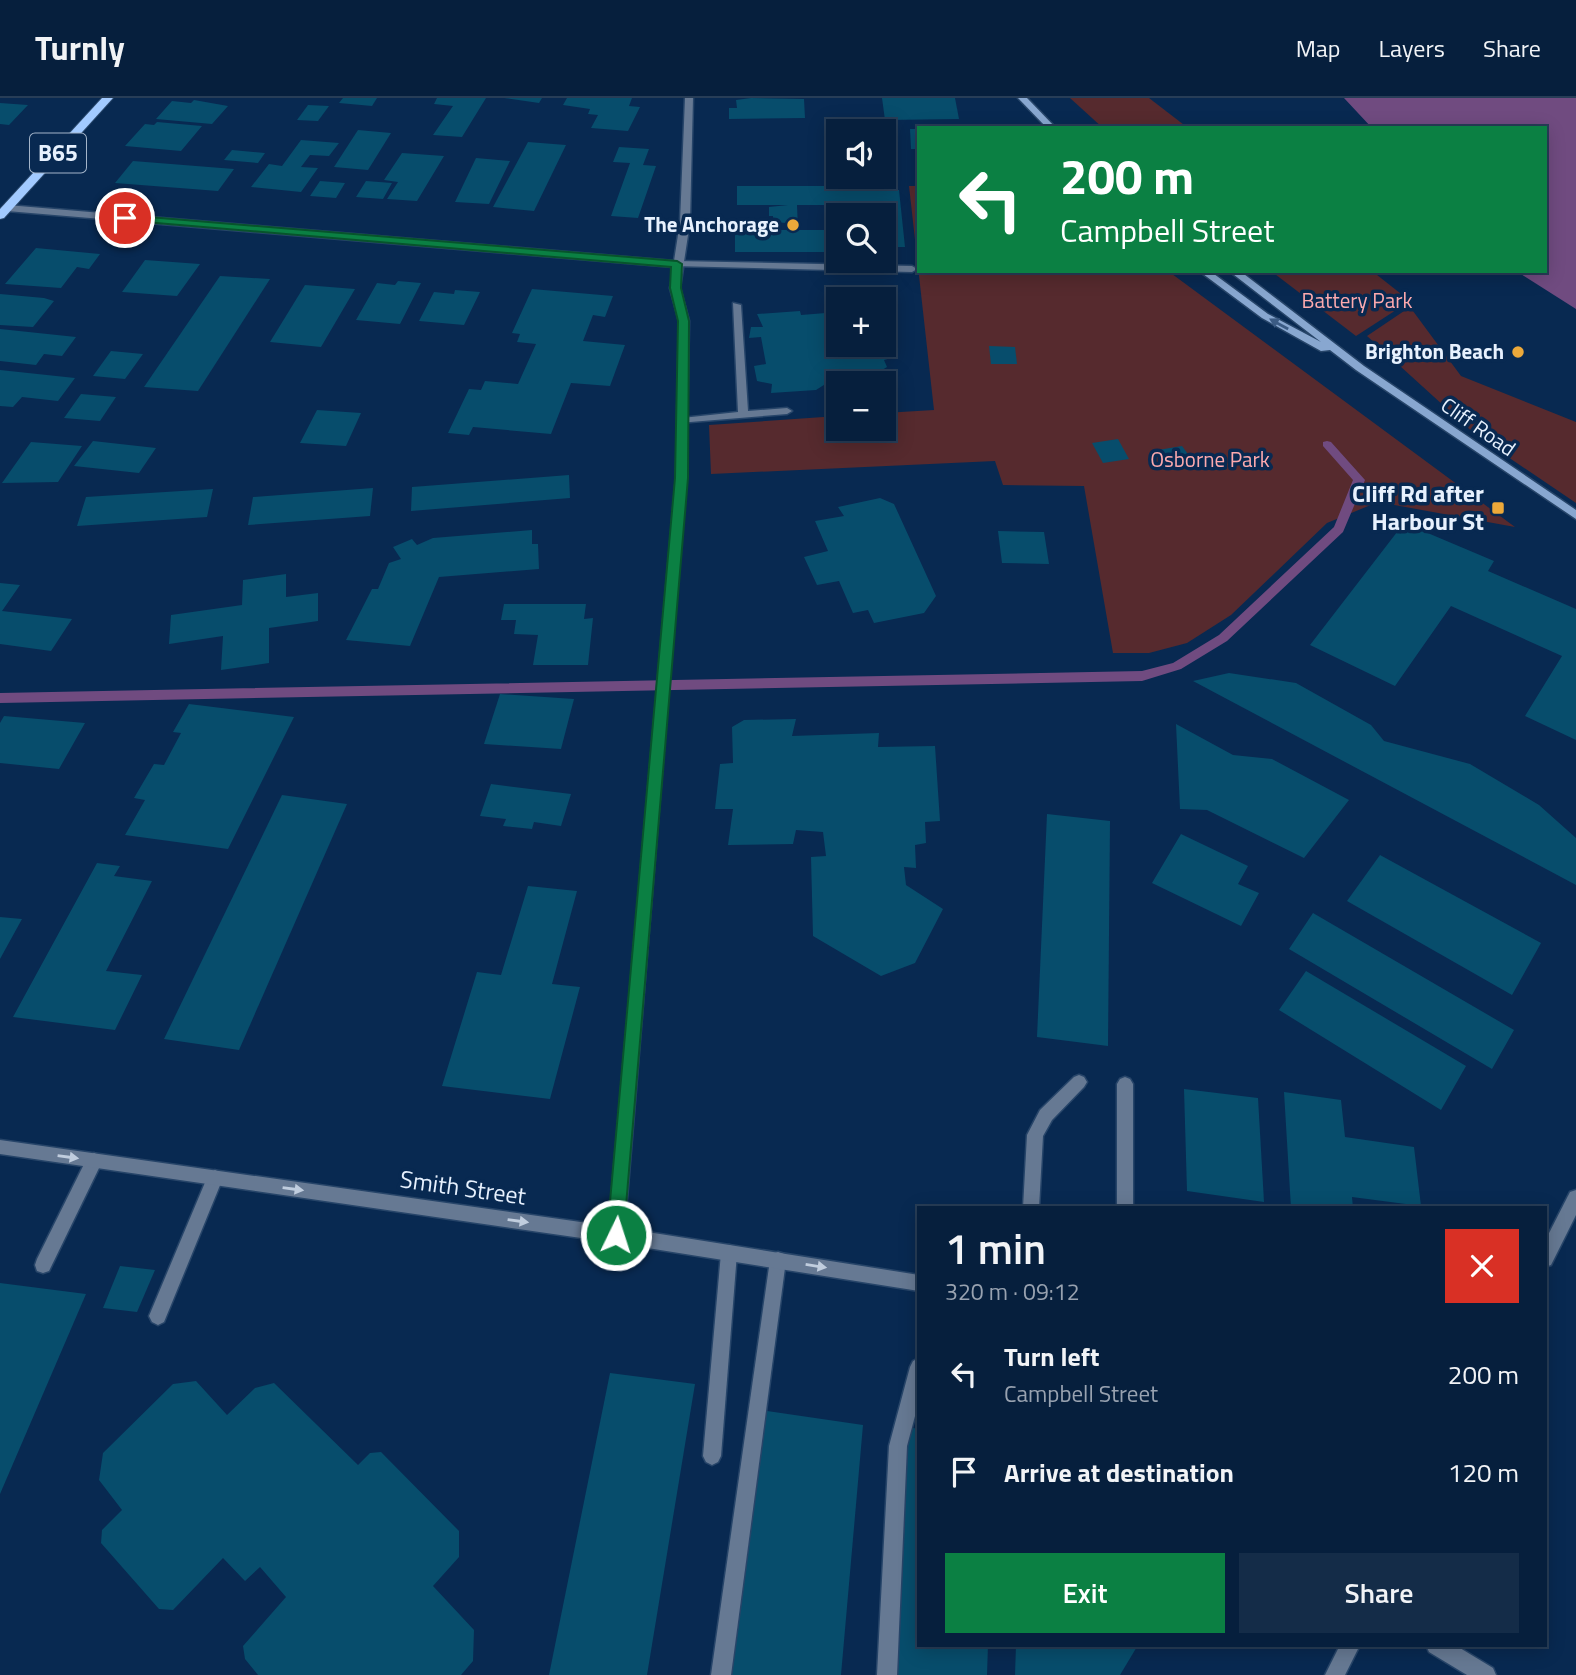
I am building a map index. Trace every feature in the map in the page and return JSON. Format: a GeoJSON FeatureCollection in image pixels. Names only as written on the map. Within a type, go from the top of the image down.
{"type":"FeatureCollection","features":[{"type":"Feature","properties":{"kind":"main road","name":"B65"},"geometry":{"type":"LineString","coordinates":[[2,210],[108,98]]}},
{"type":"Feature","properties":{"kind":"main road"},"geometry":{"type":"LineString","coordinates":[[1022,98],[1050,126]]}},
{"type":"Feature","properties":{"kind":"main road","name":"Cliff Road"},"geometry":{"type":"LineString","coordinates":[[1207,273],[1265,316],[1360,368]]}},
{"type":"Feature","properties":{"kind":"main road","name":"Cliff Road"},"geometry":{"type":"LineString","coordinates":[[1237,273],[1360,368],[1576,515]]}},
{"type":"Feature","properties":{"kind":"street"},"geometry":{"type":"LineString","coordinates":[[616,1235],[681,478],[684,321],[675,288],[685,222],[690,98]]}},
{"type":"Feature","properties":{"kind":"street"},"geometry":{"type":"LineString","coordinates":[[2,210],[677,264],[912,268]]}},
{"type":"Feature","properties":{"kind":"street"},"geometry":{"type":"LineString","coordinates":[[736,304],[743,415]]}},
{"type":"Feature","properties":{"kind":"street"},"geometry":{"type":"LineString","coordinates":[[682,421],[787,411]]}},
{"type":"Feature","properties":{"kind":"street"},"geometry":{"type":"LineString","coordinates":[[1031,1206],[1035,1135],[1046,1115],[1079,1082]]}},
{"type":"Feature","properties":{"kind":"street"},"geometry":{"type":"LineString","coordinates":[[1125,1084],[1125,1206]]}},
{"type":"Feature","properties":{"kind":"street","name":"Smith Street"},"geometry":{"type":"LineString","coordinates":[[0,1147],[616,1235],[917,1283]]}},
{"type":"Feature","properties":{"kind":"street"},"geometry":{"type":"LineString","coordinates":[[43,1265],[94,1161]]}},
{"type":"Feature","properties":{"kind":"street"},"geometry":{"type":"LineString","coordinates":[[158,1316],[215,1178]]}},
{"type":"Feature","properties":{"kind":"street"},"geometry":{"type":"LineString","coordinates":[[1547,1255],[1576,1198]]}},
{"type":"Feature","properties":{"kind":"street"},"geometry":{"type":"LineString","coordinates":[[712,1456],[729,1253]]}},
{"type":"Feature","properties":{"kind":"street"},"geometry":{"type":"LineString","coordinates":[[721,1675],[778,1260]]}},
{"type":"Feature","properties":{"kind":"street"},"geometry":{"type":"LineString","coordinates":[[887,1675],[898,1446],[917,1375]]}},
{"type":"Feature","properties":{"kind":"street"},"geometry":{"type":"LineString","coordinates":[[1335,1675],[1349,1647]]}},
{"type":"Feature","properties":{"kind":"street"},"geometry":{"type":"LineString","coordinates":[[1439,1647],[1486,1675]]}},
{"type":"Feature","properties":{"kind":"green space"},"geometry":{"type":"Polygon","coordinates":[[[1070,98],[1149,98],[1185,126],[1101,126],[1070,98]]]}},
{"type":"Feature","properties":{"kind":"green space","name":"Osborne Park"},"geometry":{"type":"Polygon","coordinates":[[[909,186],[917,186],[917,258],[909,186]]]}},
{"type":"Feature","properties":{"kind":"green space","name":"Osborne Park"},"geometry":{"type":"Polygon","coordinates":[[[919,273],[1171,273],[1515,527],[1378,502],[1327,523],[1231,615],[1187,643],[1149,653],[1113,653],[1084,486],[1003,485],[995,461],[711,474],[709,425],[826,417],[826,441],[896,441],[896,412],[934,410],[919,273]]]}},
{"type":"Feature","properties":{"kind":"green space","name":"Battery Park"},"geometry":{"type":"Polygon","coordinates":[[[1274,273],[1375,273],[1410,301],[1356,336],[1274,273]]]}},
{"type":"Feature","properties":{"kind":"green space"},"geometry":{"type":"Polygon","coordinates":[[[1410,307],[1461,376],[1576,422],[1576,503],[1477,436],[1367,336],[1410,307]]]}},
{"type":"Feature","properties":{"kind":"shaded area"},"geometry":{"type":"Polygon","coordinates":[[[1344,98],[1576,98],[1576,309],[1519,273],[1547,273],[1547,126],[1370,126],[1344,98]]]}},
{"type":"Feature","properties":{"kind":"building"},"geometry":{"type":"Polygon","coordinates":[[[343,98],[377,98],[372,106],[339,103],[343,98]]]}},
{"type":"Feature","properties":{"kind":"building"},"geometry":{"type":"Polygon","coordinates":[[[437,98],[486,98],[462,137],[433,135],[453,106],[434,104],[437,98]]]}},
{"type":"Feature","properties":{"kind":"building"},"geometry":{"type":"Polygon","coordinates":[[[504,98],[542,98],[539,103],[504,98]]]}},
{"type":"Feature","properties":{"kind":"building"},"geometry":{"type":"Polygon","coordinates":[[[567,98],[632,98],[629,106],[640,107],[628,131],[591,128],[598,115],[588,114],[590,109],[563,105],[567,98]]]}},
{"type":"Feature","properties":{"kind":"building"},"geometry":{"type":"Polygon","coordinates":[[[882,98],[955,98],[959,119],[896,120],[885,119],[882,98]]]}},
{"type":"Feature","properties":{"kind":"building"},"geometry":{"type":"Polygon","coordinates":[[[804,99],[805,118],[729,119],[729,108],[737,108],[736,100],[804,99]]]}},
{"type":"Feature","properties":{"kind":"building"},"geometry":{"type":"Polygon","coordinates":[[[194,100],[228,106],[212,124],[156,119],[172,101],[191,103],[194,100]]]}},
{"type":"Feature","properties":{"kind":"building"},"geometry":{"type":"Polygon","coordinates":[[[0,103],[28,105],[9,125],[0,124],[0,103]]]}},
{"type":"Feature","properties":{"kind":"building"},"geometry":{"type":"Polygon","coordinates":[[[308,105],[329,106],[318,121],[297,120],[308,105]]]}},
{"type":"Feature","properties":{"kind":"building"},"geometry":{"type":"Polygon","coordinates":[[[157,122],[202,126],[181,151],[125,146],[145,124],[154,125],[157,122]]]}},
{"type":"Feature","properties":{"kind":"building"},"geometry":{"type":"Polygon","coordinates":[[[910,129],[917,129],[917,149],[911,149],[910,129]]]}},
{"type":"Feature","properties":{"kind":"building"},"geometry":{"type":"Polygon","coordinates":[[[358,130],[391,133],[368,170],[334,167],[358,130]]]}},
{"type":"Feature","properties":{"kind":"building"},"geometry":{"type":"Polygon","coordinates":[[[301,140],[339,143],[329,156],[310,155],[301,167],[318,168],[301,192],[251,187],[269,164],[282,166],[301,140]]]}},
{"type":"Feature","properties":{"kind":"building"},"geometry":{"type":"Polygon","coordinates":[[[528,142],[566,145],[534,211],[493,207],[528,142]]]}},
{"type":"Feature","properties":{"kind":"building"},"geometry":{"type":"Polygon","coordinates":[[[619,147],[649,149],[643,165],[656,166],[638,218],[611,216],[630,163],[613,162],[619,147]]]}},
{"type":"Feature","properties":{"kind":"building"},"geometry":{"type":"Polygon","coordinates":[[[232,150],[265,153],[258,163],[224,160],[232,150]]]}},
{"type":"Feature","properties":{"kind":"building"},"geometry":{"type":"Polygon","coordinates":[[[402,153],[444,156],[417,201],[387,199],[398,182],[384,180],[402,153]]]}},
{"type":"Feature","properties":{"kind":"building"},"geometry":{"type":"Polygon","coordinates":[[[476,158],[510,161],[489,204],[455,202],[476,158]]]}},
{"type":"Feature","properties":{"kind":"building"},"geometry":{"type":"Polygon","coordinates":[[[133,161],[234,169],[218,191],[115,183],[133,161]]]}},
{"type":"Feature","properties":{"kind":"building"},"geometry":{"type":"Polygon","coordinates":[[[320,181],[345,183],[336,198],[310,196],[320,181]]]}},
{"type":"Feature","properties":{"kind":"building"},"geometry":{"type":"Polygon","coordinates":[[[366,181],[392,183],[383,199],[356,197],[366,181]]]}},
{"type":"Feature","properties":{"kind":"building"},"geometry":{"type":"Polygon","coordinates":[[[737,186],[826,186],[826,189],[899,190],[905,247],[896,247],[896,203],[826,203],[797,205],[798,230],[826,230],[826,252],[735,252],[735,230],[788,230],[787,223],[773,222],[773,216],[769,216],[769,207],[788,205],[737,205],[737,186]]]}},
{"type":"Feature","properties":{"kind":"building"},"geometry":{"type":"Polygon","coordinates":[[[36,248],[100,254],[89,269],[77,267],[61,288],[5,284],[36,248]]]}},
{"type":"Feature","properties":{"kind":"building"},"geometry":{"type":"Polygon","coordinates":[[[145,260],[200,264],[177,296],[122,292],[145,260]]]}},
{"type":"Feature","properties":{"kind":"building"},"geometry":{"type":"Polygon","coordinates":[[[220,276],[270,279],[198,391],[144,387],[220,276]]]}},
{"type":"Feature","properties":{"kind":"building"},"geometry":{"type":"Polygon","coordinates":[[[398,281],[421,283],[400,324],[356,320],[377,283],[395,285],[398,281]]]}},
{"type":"Feature","properties":{"kind":"building"},"geometry":{"type":"Polygon","coordinates":[[[305,285],[355,289],[321,347],[270,342],[305,285]]]}},
{"type":"Feature","properties":{"kind":"building"},"geometry":{"type":"Polygon","coordinates":[[[532,289],[613,296],[605,317],[593,315],[583,341],[625,345],[610,386],[571,383],[551,434],[473,427],[469,435],[448,433],[469,389],[481,390],[485,381],[518,384],[536,344],[517,342],[520,334],[512,333],[532,289]]]}},
{"type":"Feature","properties":{"kind":"building"},"geometry":{"type":"Polygon","coordinates":[[[455,290],[480,292],[464,325],[419,321],[434,292],[454,294],[455,290]]]}},
{"type":"Feature","properties":{"kind":"building"},"geometry":{"type":"Polygon","coordinates":[[[0,294],[54,301],[33,327],[0,325],[0,294]]]}},
{"type":"Feature","properties":{"kind":"building"},"geometry":{"type":"Polygon","coordinates":[[[800,311],[801,315],[826,313],[826,357],[895,357],[884,360],[887,367],[880,371],[826,371],[826,384],[816,390],[771,393],[772,384],[757,381],[754,366],[766,364],[761,337],[749,338],[751,327],[763,327],[757,314],[800,311]]]}},
{"type":"Feature","properties":{"kind":"building"},"geometry":{"type":"Polygon","coordinates":[[[0,329],[76,337],[62,356],[44,354],[36,365],[0,361],[0,329]]]}},
{"type":"Feature","properties":{"kind":"building"},"geometry":{"type":"Polygon","coordinates":[[[989,346],[1015,347],[1017,364],[991,364],[989,346]]]}},
{"type":"Feature","properties":{"kind":"building"},"geometry":{"type":"Polygon","coordinates":[[[111,351],[143,354],[125,379],[93,376],[111,351]]]}},
{"type":"Feature","properties":{"kind":"building"},"geometry":{"type":"Polygon","coordinates":[[[0,370],[75,378],[58,401],[22,397],[13,407],[0,406],[0,370]]]}},
{"type":"Feature","properties":{"kind":"building"},"geometry":{"type":"Polygon","coordinates":[[[81,394],[116,397],[100,421],[64,418],[81,394]]]}},
{"type":"Feature","properties":{"kind":"building"},"geometry":{"type":"Polygon","coordinates":[[[317,410],[361,413],[346,446],[300,443],[317,410]]]}},
{"type":"Feature","properties":{"kind":"building"},"geometry":{"type":"Polygon","coordinates":[[[1118,439],[1129,459],[1103,463],[1092,443],[1118,439]]]}},
{"type":"Feature","properties":{"kind":"building"},"geometry":{"type":"Polygon","coordinates":[[[93,441],[156,448],[139,473],[74,466],[93,441]]]}},
{"type":"Feature","properties":{"kind":"building"},"geometry":{"type":"Polygon","coordinates":[[[31,442],[82,446],[58,482],[2,483],[31,442]]]}},
{"type":"Feature","properties":{"kind":"building"},"geometry":{"type":"Polygon","coordinates":[[[1182,446],[1196,465],[1172,470],[1158,450],[1182,446]]]}},
{"type":"Feature","properties":{"kind":"building"},"geometry":{"type":"Polygon","coordinates":[[[569,475],[570,498],[411,511],[412,487],[569,475]]]}},
{"type":"Feature","properties":{"kind":"building"},"geometry":{"type":"Polygon","coordinates":[[[373,488],[370,516],[248,525],[253,497],[373,488]]]}},
{"type":"Feature","properties":{"kind":"building"},"geometry":{"type":"Polygon","coordinates":[[[213,489],[207,517],[77,526],[86,497],[213,489]]]}},
{"type":"Feature","properties":{"kind":"building"},"geometry":{"type":"Polygon","coordinates":[[[880,498],[894,504],[936,596],[924,613],[874,623],[868,610],[853,613],[839,581],[817,585],[804,557],[828,551],[815,521],[844,516],[838,507],[880,498]]]}},
{"type":"Feature","properties":{"kind":"building"},"geometry":{"type":"Polygon","coordinates":[[[1404,523],[1494,561],[1488,571],[1576,609],[1576,740],[1525,716],[1562,656],[1451,606],[1395,686],[1310,645],[1404,523]]]}},
{"type":"Feature","properties":{"kind":"building"},"geometry":{"type":"Polygon","coordinates":[[[532,530],[532,544],[538,544],[539,569],[439,577],[410,646],[346,640],[372,589],[378,589],[389,563],[401,559],[393,547],[412,539],[417,545],[433,538],[532,530]]]}},
{"type":"Feature","properties":{"kind":"building"},"geometry":{"type":"Polygon","coordinates":[[[998,531],[1044,532],[1049,564],[1002,563],[998,531]]]}},
{"type":"Feature","properties":{"kind":"building"},"geometry":{"type":"Polygon","coordinates":[[[286,574],[286,597],[318,593],[318,621],[269,628],[269,663],[221,670],[223,636],[169,644],[171,615],[242,605],[243,580],[286,574]]]}},
{"type":"Feature","properties":{"kind":"building"},"geometry":{"type":"Polygon","coordinates":[[[0,583],[20,585],[2,611],[72,619],[51,651],[0,644],[0,583]]]}},
{"type":"Feature","properties":{"kind":"building"},"geometry":{"type":"Polygon","coordinates":[[[504,604],[586,604],[584,619],[593,618],[588,665],[533,665],[538,635],[514,634],[516,620],[501,620],[504,604]]]}},
{"type":"Feature","properties":{"kind":"building"},"geometry":{"type":"Polygon","coordinates":[[[1229,673],[1296,683],[1371,725],[1384,741],[1470,764],[1539,805],[1576,838],[1576,885],[1193,681],[1229,673]]]}},
{"type":"Feature","properties":{"kind":"building"},"geometry":{"type":"Polygon","coordinates":[[[500,694],[574,699],[561,749],[484,744],[500,694]]]}},
{"type":"Feature","properties":{"kind":"building"},"geometry":{"type":"Polygon","coordinates":[[[189,704],[294,717],[228,849],[125,835],[145,800],[134,798],[154,764],[164,765],[181,733],[173,732],[189,704]]]}},
{"type":"Feature","properties":{"kind":"building"},"geometry":{"type":"Polygon","coordinates":[[[4,716],[85,723],[59,769],[0,763],[0,723],[4,716]]]}},
{"type":"Feature","properties":{"kind":"building"},"geometry":{"type":"Polygon","coordinates":[[[796,719],[792,736],[879,733],[878,747],[935,746],[940,821],[925,822],[926,843],[915,845],[916,868],[904,867],[906,885],[943,909],[915,963],[881,976],[813,936],[811,857],[826,856],[823,832],[796,830],[793,844],[728,845],[733,809],[715,809],[720,764],[733,763],[732,727],[744,720],[796,719]]]}},
{"type":"Feature","properties":{"kind":"building"},"geometry":{"type":"Polygon","coordinates":[[[1176,724],[1233,755],[1272,759],[1349,800],[1304,858],[1207,810],[1180,809],[1176,724]]]}},
{"type":"Feature","properties":{"kind":"building"},"geometry":{"type":"Polygon","coordinates":[[[491,784],[571,794],[561,826],[534,822],[532,829],[503,826],[506,819],[480,816],[491,784]]]}},
{"type":"Feature","properties":{"kind":"building"},"geometry":{"type":"Polygon","coordinates":[[[282,795],[347,804],[239,1050],[164,1039],[282,795]]]}},
{"type":"Feature","properties":{"kind":"building"},"geometry":{"type":"Polygon","coordinates":[[[1047,814],[1110,821],[1108,1046],[1037,1037],[1047,814]]]}},
{"type":"Feature","properties":{"kind":"building"},"geometry":{"type":"Polygon","coordinates":[[[1181,834],[1248,866],[1238,884],[1259,893],[1241,926],[1152,883],[1181,834]]]}},
{"type":"Feature","properties":{"kind":"building"},"geometry":{"type":"Polygon","coordinates":[[[1380,855],[1541,943],[1512,995],[1347,901],[1380,855]]]}},
{"type":"Feature","properties":{"kind":"building"},"geometry":{"type":"Polygon","coordinates":[[[97,863],[120,866],[114,876],[152,881],[106,971],[142,975],[115,1030],[13,1017],[97,863]]]}},
{"type":"Feature","properties":{"kind":"building"},"geometry":{"type":"Polygon","coordinates":[[[528,886],[577,891],[552,984],[580,987],[550,1099],[442,1086],[477,972],[501,975],[528,886]]]}},
{"type":"Feature","properties":{"kind":"building"},"geometry":{"type":"Polygon","coordinates":[[[1313,913],[1514,1030],[1492,1069],[1289,949],[1313,913]]]}},
{"type":"Feature","properties":{"kind":"building"},"geometry":{"type":"Polygon","coordinates":[[[0,917],[22,919],[0,959],[0,917]]]}},
{"type":"Feature","properties":{"kind":"building"},"geometry":{"type":"Polygon","coordinates":[[[1306,971],[1466,1066],[1441,1110],[1279,1010],[1306,971]]]}},
{"type":"Feature","properties":{"kind":"building"},"geometry":{"type":"Polygon","coordinates":[[[1184,1089],[1258,1098],[1264,1202],[1187,1191],[1184,1089]]]}},
{"type":"Feature","properties":{"kind":"building"},"geometry":{"type":"Polygon","coordinates":[[[1284,1092],[1341,1100],[1345,1137],[1414,1147],[1421,1206],[1352,1197],[1353,1206],[1291,1206],[1284,1092]]]}},
{"type":"Feature","properties":{"kind":"building"},"geometry":{"type":"Polygon","coordinates":[[[120,1266],[155,1270],[137,1312],[103,1308],[120,1266]]]}},
{"type":"Feature","properties":{"kind":"building"},"geometry":{"type":"Polygon","coordinates":[[[0,1283],[86,1294],[0,1494],[0,1283]]]}},
{"type":"Feature","properties":{"kind":"building"},"geometry":{"type":"Polygon","coordinates":[[[610,1373],[695,1384],[647,1675],[549,1675],[610,1373]]]}},
{"type":"Feature","properties":{"kind":"building"},"geometry":{"type":"Polygon","coordinates":[[[196,1381],[227,1415],[255,1388],[274,1383],[358,1465],[370,1453],[381,1452],[459,1531],[459,1557],[433,1586],[474,1630],[473,1661],[461,1675],[258,1675],[245,1659],[243,1646],[286,1597],[260,1567],[245,1581],[223,1558],[173,1610],[159,1609],[101,1543],[102,1530],[122,1510],[99,1480],[103,1453],[173,1384],[196,1381]]]}},
{"type":"Feature","properties":{"kind":"building"},"geometry":{"type":"Polygon","coordinates":[[[760,1410],[863,1425],[841,1675],[724,1675],[760,1410]]]}},
{"type":"Feature","properties":{"kind":"building"},"geometry":{"type":"Polygon","coordinates":[[[907,1427],[917,1429],[917,1647],[988,1647],[987,1675],[890,1675],[907,1427]]]}},
{"type":"Feature","properties":{"kind":"building"},"geometry":{"type":"Polygon","coordinates":[[[1016,1647],[1137,1647],[1120,1675],[1015,1675],[1016,1647]]]}},
{"type":"Feature","properties":{"kind":"waterway"},"geometry":{"type":"LineString","coordinates":[[0,698],[1142,676],[1177,666],[1223,638],[1339,529],[1359,480],[1327,444]]}},
{"type":"Feature","properties":{"kind":"place","name":"The Anchorage"},"geometry":{"type":"Point","coordinates":[793,225]}},
{"type":"Feature","properties":{"kind":"place","name":"Brighton Beach"},"geometry":{"type":"Point","coordinates":[1518,352]}},
{"type":"Feature","properties":{"kind":"place","name":"Cliff Rd after Harbour St"},"geometry":{"type":"Point","coordinates":[1498,508]}},
{"type":"Feature","properties":{"kind":"route"},"geometry":{"type":"LineString","coordinates":[[125,218],[677,264],[675,288],[684,321],[681,478],[616,1235]]}}]}
